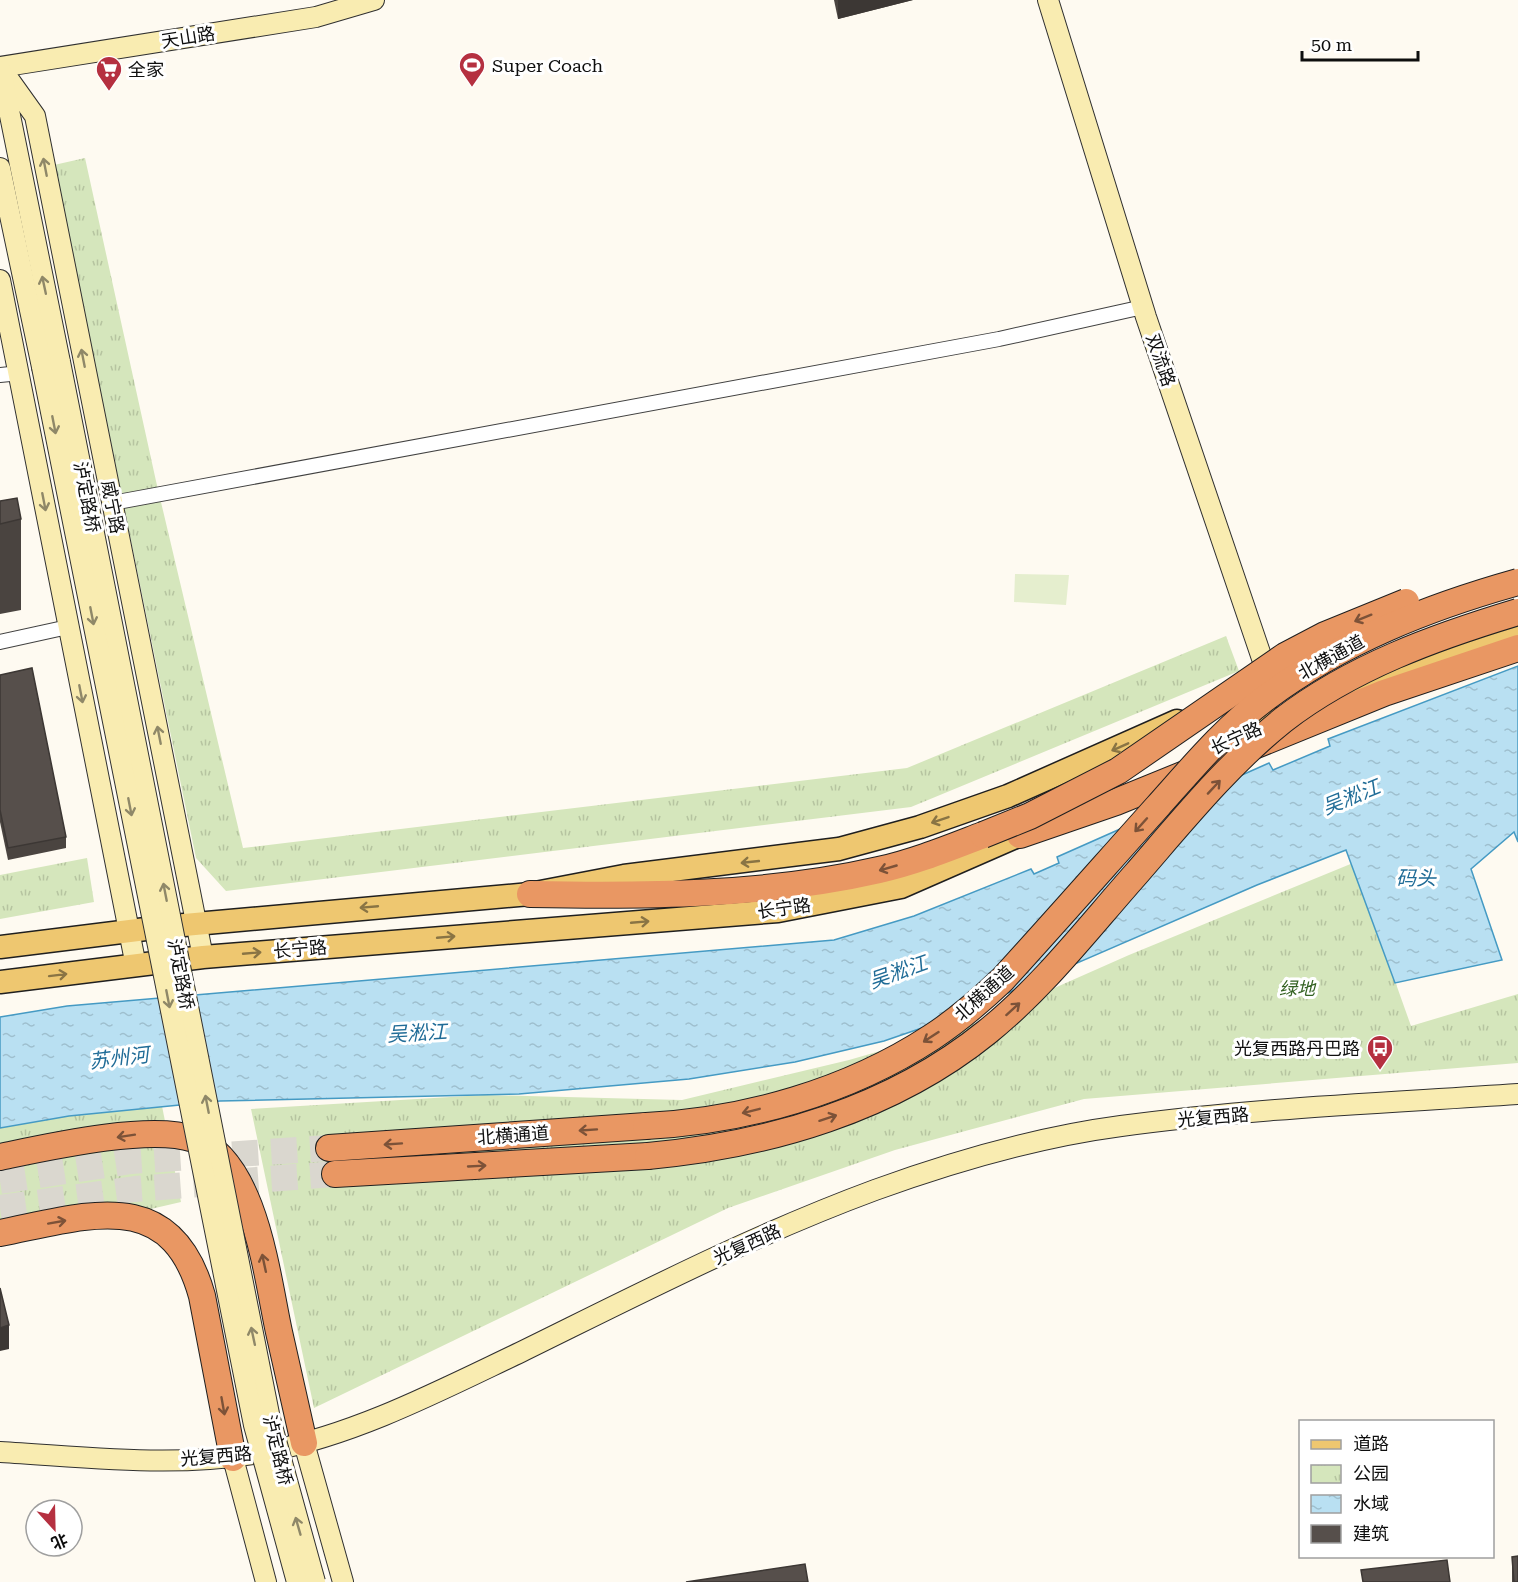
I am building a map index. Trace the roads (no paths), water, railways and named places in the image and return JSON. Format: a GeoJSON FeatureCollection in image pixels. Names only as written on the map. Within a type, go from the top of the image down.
{"type":"FeatureCollection","features":[{"type":"Feature","properties":{"kind":"highway"},"geometry":{"type":"LineString","coordinates":[[530,894],[651,894],[743,890],[820,882],[880,870],[937,853],[1030,816],[1118,771],[1285,656],[1324,635],[1413,599],[1518,568]]}},
{"type":"Feature","properties":{"kind":"highway","name":"北横通道"},"geometry":{"type":"LineString","coordinates":[[330,1148],[687,1124],[730,1117],[795,1099],[863,1073],[932,1037],[970,1010],[1003,979],[1194,766],[1230,728],[1265,698],[1309,668],[1375,633],[1473,595],[1518,582]]}},
{"type":"Feature","properties":{"kind":"highway","name":"北横通道"},"geometry":{"type":"LineString","coordinates":[[335,1174],[648,1156],[737,1144],[804,1126],[875,1100],[948,1061],[988,1032],[1024,1000],[1250,749],[1316,697],[1386,659],[1429,641],[1518,612]]}},
{"type":"Feature","properties":{"kind":"highway"},"geometry":{"type":"LineString","coordinates":[[1386,659],[1518,620]]}},
{"type":"Feature","properties":{"kind":"highway"},"geometry":{"type":"LineString","coordinates":[[1020,835],[1116,802],[1395,689],[1518,648]]}},
{"type":"Feature","properties":{"kind":"highway"},"geometry":{"type":"LineString","coordinates":[[0,1157],[144,1133],[195,1140],[216,1154],[232,1173],[253,1218],[304,1443]]}},
{"type":"Feature","properties":{"kind":"highway"},"geometry":{"type":"LineString","coordinates":[[0,1233],[100,1215],[120,1215],[154,1224],[180,1245],[195,1271],[202,1296],[233,1458]]}},
{"type":"Feature","properties":{"kind":"main road","name":"天山路"},"geometry":{"type":"LineString","coordinates":[[0,68],[316,16],[374,0]]}},
{"type":"Feature","properties":{"kind":"main road","name":"双流路"},"geometry":{"type":"LineString","coordinates":[[1048,0],[1143,307],[1284,716]]}},
{"type":"Feature","properties":{"kind":"main road"},"geometry":{"type":"LineString","coordinates":[[0,63],[51,365]]}},
{"type":"Feature","properties":{"kind":"main road","name":"威宁路"},"geometry":{"type":"LineString","coordinates":[[0,68],[35,116],[203,957]]}},
{"type":"Feature","properties":{"kind":"main road"},"geometry":{"type":"LineString","coordinates":[[0,168],[51,365]]}},
{"type":"Feature","properties":{"kind":"main road"},"geometry":{"type":"LineString","coordinates":[[0,280],[136,966]]}},
{"type":"Feature","properties":{"kind":"main road","name":"泸定路桥"},"geometry":{"type":"LineString","coordinates":[[51,365],[254,1425],[297,1582]]}},
{"type":"Feature","properties":{"kind":"main road","name":"泸定路桥"},"geometry":{"type":"LineString","coordinates":[[51,365],[270,1419],[315,1582]]}},
{"type":"Feature","properties":{"kind":"main road","name":"长宁路"},"geometry":{"type":"LineString","coordinates":[[0,947],[197,924],[530,894],[624,876],[838,849],[920,827],[1008,796],[1270,680],[1518,592]]}},
{"type":"Feature","properties":{"kind":"main road","name":"长宁路"},"geometry":{"type":"LineString","coordinates":[[0,982],[203,957],[778,911],[901,887],[1284,716],[1518,629]]}},
{"type":"Feature","properties":{"kind":"main road","name":"光复西路"},"geometry":{"type":"LineString","coordinates":[[0,1452],[185,1461],[233,1458],[304,1443],[363,1425],[419,1401],[782,1228],[875,1191],[971,1159],[1047,1139],[1120,1126],[1352,1105],[1518,1094]]}},
{"type":"Feature","properties":{"kind":"main road"},"geometry":{"type":"LineString","coordinates":[[304,1443],[343,1582]]}},
{"type":"Feature","properties":{"kind":"main road"},"geometry":{"type":"LineString","coordinates":[[233,1458],[266,1582]]}},
{"type":"Feature","properties":{"kind":"street"},"geometry":{"type":"LineString","coordinates":[[112,503],[999,339],[1143,307]]}},
{"type":"Feature","properties":{"kind":"street"},"geometry":{"type":"LineString","coordinates":[[0,375],[20,374]]}},
{"type":"Feature","properties":{"kind":"street"},"geometry":{"type":"LineString","coordinates":[[0,642],[68,627]]}},
{"type":"Feature","properties":{"kind":"water"},"geometry":{"type":"Polygon","coordinates":[[[1518,666],[1518,842],[1514,832],[1471,869],[1502,960],[1395,983],[1346,850],[1257,885],[948,1019],[884,1041],[795,1062],[689,1079],[519,1094],[220,1101],[69,1116],[0,1128],[0,1017],[67,1006],[834,940],[914,916],[1031,869],[1034,874],[1059,863],[1057,857],[1269,763],[1273,770],[1330,746],[1328,739],[1518,666]]]}},
{"type":"Feature","properties":{"kind":"tunnel"},"geometry":{"type":"LineString","coordinates":[[0,1181],[131,1161],[329,1148]]}},
{"type":"Feature","properties":{"kind":"tunnel"},"geometry":{"type":"LineString","coordinates":[[0,1208],[135,1189],[335,1174]]}},
{"type":"Feature","properties":{"kind":"place","name":"Super Coach"},"geometry":{"type":"Point","coordinates":[472,88]}},
{"type":"Feature","properties":{"kind":"place","name":"全家"},"geometry":{"type":"Point","coordinates":[109,92]}},
{"type":"Feature","properties":{"kind":"place","name":"光复西路丹巴路"},"geometry":{"type":"Point","coordinates":[1380,1071]}},
{"type":"Feature","properties":{"kind":"water label","name":"吴淞江"},"geometry":{"type":"Point","coordinates":[1351,797]}},
{"type":"Feature","properties":{"kind":"water label","name":"码头"},"geometry":{"type":"Point","coordinates":[1416,878]}},
{"type":"Feature","properties":{"kind":"water label","name":"吴淞江"},"geometry":{"type":"Point","coordinates":[898,972]}},
{"type":"Feature","properties":{"kind":"water label","name":"吴淞江"},"geometry":{"type":"Point","coordinates":[417,1033]}},
{"type":"Feature","properties":{"kind":"water label","name":"苏州河"},"geometry":{"type":"Point","coordinates":[119,1058]}},
{"type":"Feature","properties":{"kind":"park label","name":"绿地"},"geometry":{"type":"Point","coordinates":[1297,988]}}]}
